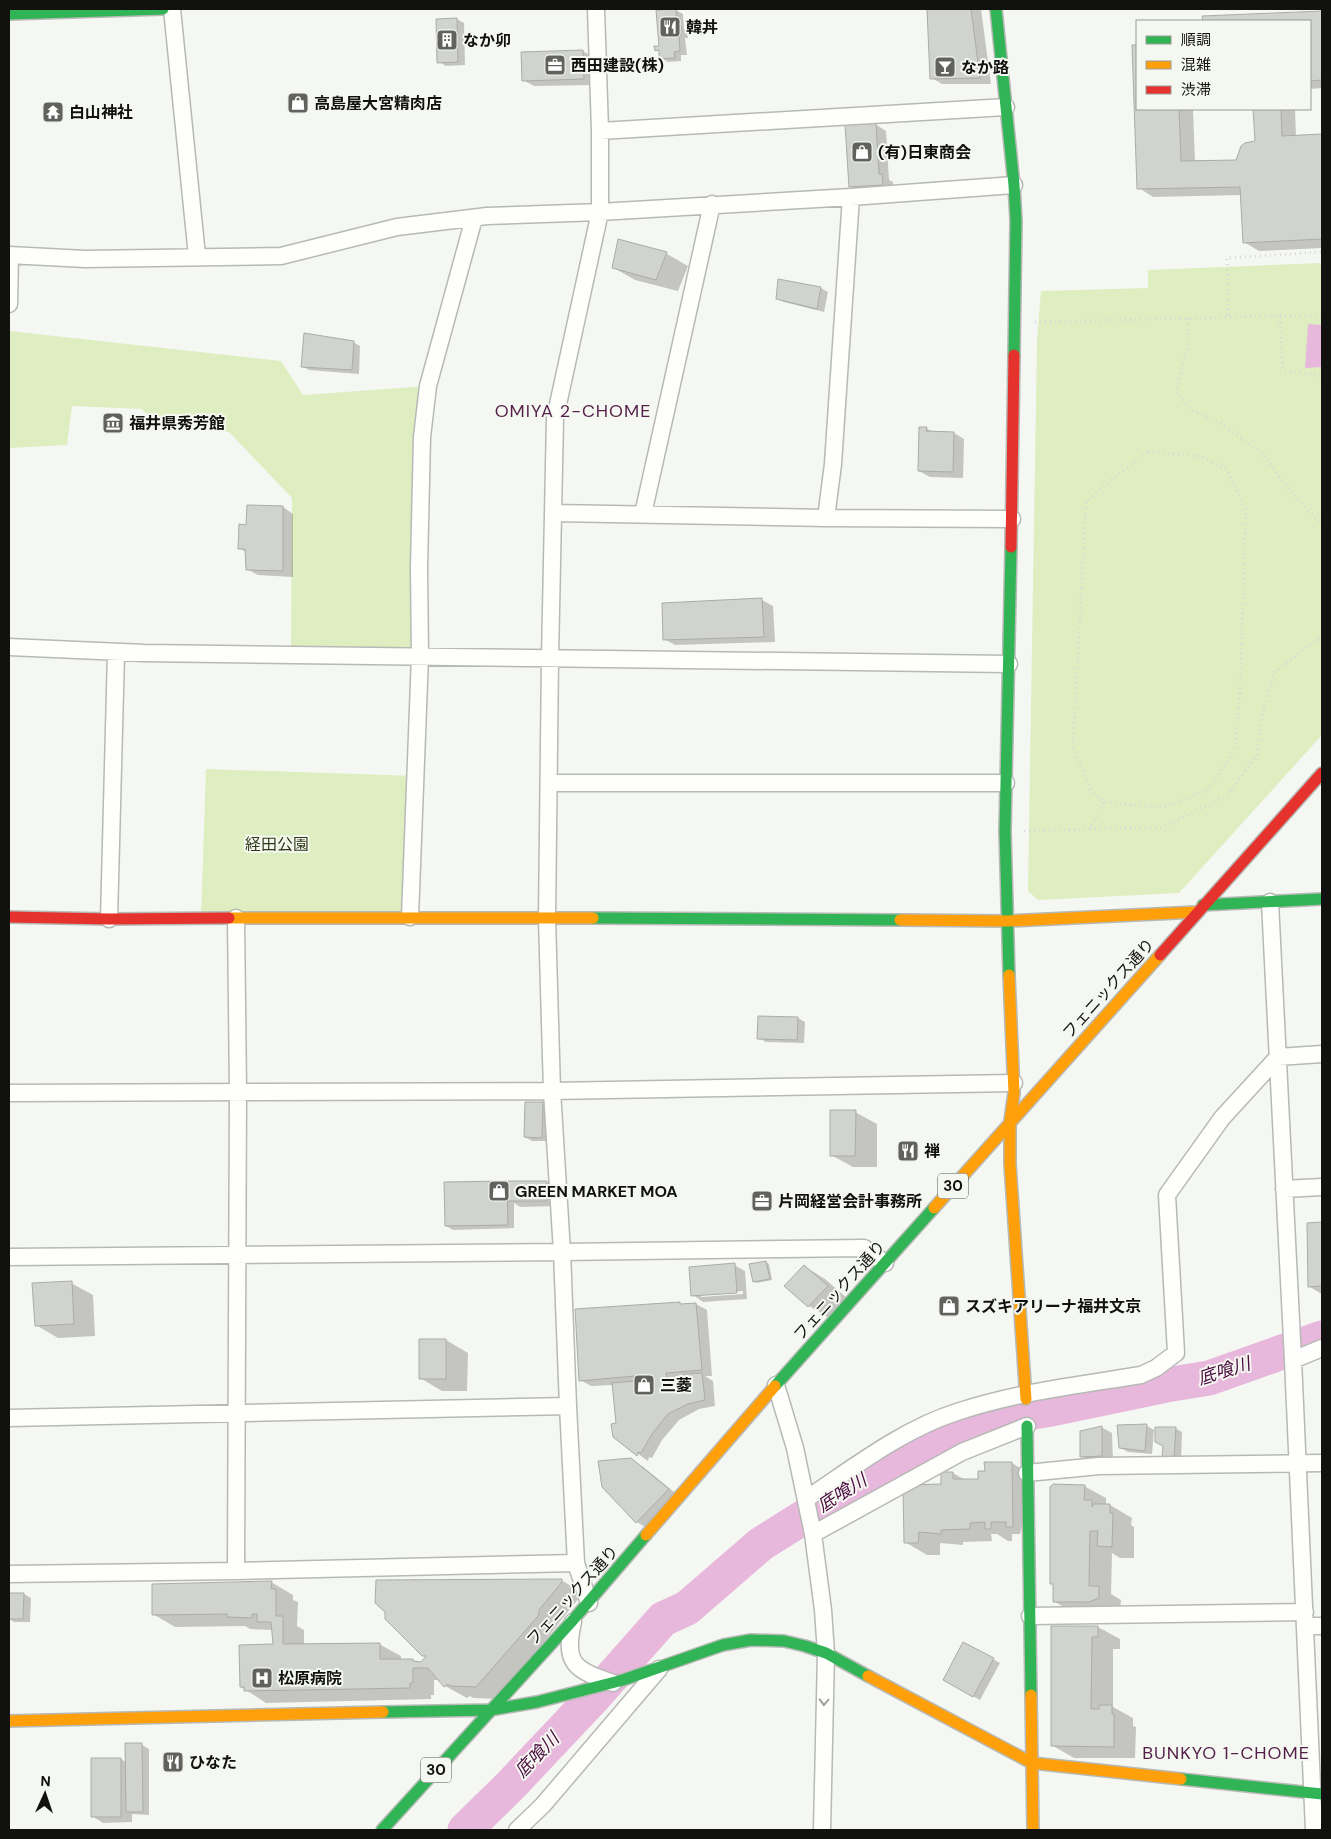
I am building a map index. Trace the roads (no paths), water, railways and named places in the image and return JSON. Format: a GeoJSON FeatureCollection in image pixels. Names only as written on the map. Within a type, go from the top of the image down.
{"type":"FeatureCollection","features":[{"type":"Feature","properties":{"kind":"main road"},"geometry":{"type":"LineString","coordinates":[[9,14],[163,9]]}},
{"type":"Feature","properties":{"kind":"main road"},"geometry":{"type":"LineString","coordinates":[[996,9],[1014,185],[1016,231],[1010,664],[1005,831],[1011,1051],[1014,1084],[1010,1121],[1010,1164],[1026,1396]]}},
{"type":"Feature","properties":{"kind":"main road","name":"フェニックス通り"},"geometry":{"type":"LineString","coordinates":[[382,1830],[574,1620],[776,1384],[1322,773]]}},
{"type":"Feature","properties":{"kind":"main road"},"geometry":{"type":"LineString","coordinates":[[9,917],[109,919],[410,917],[1008,921],[1322,899]]}},
{"type":"Feature","properties":{"kind":"main road"},"geometry":{"type":"LineString","coordinates":[[1027,1426],[1033,1830]]}},
{"type":"Feature","properties":{"kind":"main road"},"geometry":{"type":"LineString","coordinates":[[9,1721],[490,1710],[559,1697],[613,1683],[724,1645],[750,1640],[789,1642],[826,1653],[1032,1763],[1317,1793]]}},
{"type":"Feature","properties":{"kind":"street"},"geometry":{"type":"LineString","coordinates":[[172,9],[197,256]]}},
{"type":"Feature","properties":{"kind":"street"},"geometry":{"type":"LineString","coordinates":[[589,1603],[576,1563],[562,1252],[552,1091],[547,919],[555,418],[600,212],[600,131],[596,9]]}},
{"type":"Feature","properties":{"kind":"street"},"geometry":{"type":"LineString","coordinates":[[600,131],[1006,107]]}},
{"type":"Feature","properties":{"kind":"street"},"geometry":{"type":"LineString","coordinates":[[9,304],[10,255],[85,259],[281,256],[397,227],[474,218],[851,197],[1014,185]]}},
{"type":"Feature","properties":{"kind":"street"},"geometry":{"type":"LineString","coordinates":[[826,518],[833,464],[851,197]]}},
{"type":"Feature","properties":{"kind":"street"},"geometry":{"type":"LineString","coordinates":[[643,514],[712,204]]}},
{"type":"Feature","properties":{"kind":"street"},"geometry":{"type":"LineString","coordinates":[[410,917],[420,656],[422,437],[428,386],[474,218]]}},
{"type":"Feature","properties":{"kind":"street"},"geometry":{"type":"LineString","coordinates":[[554,513],[826,518],[1012,518]]}},
{"type":"Feature","properties":{"kind":"street"},"geometry":{"type":"LineString","coordinates":[[9,647],[116,653],[1010,664]]}},
{"type":"Feature","properties":{"kind":"street"},"geometry":{"type":"LineString","coordinates":[[109,919],[116,653]]}},
{"type":"Feature","properties":{"kind":"street"},"geometry":{"type":"LineString","coordinates":[[549,783],[1006,783]]}},
{"type":"Feature","properties":{"kind":"street"},"geometry":{"type":"LineString","coordinates":[[1270,902],[1305,1619],[1317,1793],[1314,1830]]}},
{"type":"Feature","properties":{"kind":"street"},"geometry":{"type":"LineString","coordinates":[[236,918],[238,1091],[236,1571]]}},
{"type":"Feature","properties":{"kind":"street"},"geometry":{"type":"LineString","coordinates":[[806,1499],[916,1429],[956,1412],[1026,1396],[1141,1375],[1156,1368],[1176,1353],[1167,1195],[1222,1118],[1278,1057],[1322,1054]]}},
{"type":"Feature","properties":{"kind":"street"},"geometry":{"type":"LineString","coordinates":[[9,1093],[552,1091],[1014,1084]]}},
{"type":"Feature","properties":{"kind":"street"},"geometry":{"type":"LineString","coordinates":[[1284,1189],[1322,1187]]}},
{"type":"Feature","properties":{"kind":"street"},"geometry":{"type":"LineString","coordinates":[[9,1256],[864,1248],[885,1263]]}},
{"type":"Feature","properties":{"kind":"street"},"geometry":{"type":"LineString","coordinates":[[1293,1360],[1322,1348]]}},
{"type":"Feature","properties":{"kind":"street"},"geometry":{"type":"LineString","coordinates":[[776,1384],[795,1448],[806,1499],[813,1534],[823,1610],[826,1653],[822,1830]]}},
{"type":"Feature","properties":{"kind":"street"},"geometry":{"type":"LineString","coordinates":[[9,1418],[568,1406]]}},
{"type":"Feature","properties":{"kind":"street"},"geometry":{"type":"LineString","coordinates":[[813,1534],[962,1452],[1027,1426]]}},
{"type":"Feature","properties":{"kind":"street"},"geometry":{"type":"LineString","coordinates":[[1027,1472],[1099,1466],[1322,1463]]}},
{"type":"Feature","properties":{"kind":"street"},"geometry":{"type":"LineString","coordinates":[[9,1574],[576,1563]]}},
{"type":"Feature","properties":{"kind":"street"},"geometry":{"type":"LineString","coordinates":[[1030,1616],[1305,1619],[1322,1626]]}},
{"type":"Feature","properties":{"kind":"street"},"geometry":{"type":"LineString","coordinates":[[574,1620],[569,1638],[569,1648],[573,1661],[582,1670],[613,1683]]}},
{"type":"Feature","properties":{"kind":"street"},"geometry":{"type":"LineString","coordinates":[[517,1830],[543,1805],[658,1668]]}},
{"type":"Feature","properties":{"kind":"waterway","name":"底喰川"},"geometry":{"type":"LineString","coordinates":[[465,1830],[510,1786],[594,1697],[663,1619],[687,1608],[761,1544],[890,1463],[952,1432],[1013,1415],[1209,1378],[1322,1338]]}},
{"type":"Feature","properties":{"kind":"place","name":"韓丼"},"geometry":{"type":"Point","coordinates":[670,27]}},
{"type":"Feature","properties":{"kind":"place","name":"なか卯"},"geometry":{"type":"Point","coordinates":[447,40]}},
{"type":"Feature","properties":{"kind":"place","name":"西田建設(株)"},"geometry":{"type":"Point","coordinates":[555,65]}},
{"type":"Feature","properties":{"kind":"place","name":"なか路"},"geometry":{"type":"Point","coordinates":[945,67]}},
{"type":"Feature","properties":{"kind":"place","name":"高島屋大宮精肉店"},"geometry":{"type":"Point","coordinates":[298,103]}},
{"type":"Feature","properties":{"kind":"place","name":"白山神社"},"geometry":{"type":"Point","coordinates":[53,112]}},
{"type":"Feature","properties":{"kind":"place","name":"(有)日東商会"},"geometry":{"type":"Point","coordinates":[862,152]}},
{"type":"Feature","properties":{"kind":"place","name":"福井県秀芳館"},"geometry":{"type":"Point","coordinates":[113,423]}},
{"type":"Feature","properties":{"kind":"place","name":"禅"},"geometry":{"type":"Point","coordinates":[908,1151]}},
{"type":"Feature","properties":{"kind":"place","name":"GREEN MARKET MOA"},"geometry":{"type":"Point","coordinates":[499,1191]}},
{"type":"Feature","properties":{"kind":"place","name":"片岡経営会計事務所"},"geometry":{"type":"Point","coordinates":[762,1201]}},
{"type":"Feature","properties":{"kind":"place","name":"スズキアリーナ福井文京"},"geometry":{"type":"Point","coordinates":[949,1306]}},
{"type":"Feature","properties":{"kind":"place","name":"三菱"},"geometry":{"type":"Point","coordinates":[644,1385]}},
{"type":"Feature","properties":{"kind":"place","name":"松原病院"},"geometry":{"type":"Point","coordinates":[262,1678]}},
{"type":"Feature","properties":{"kind":"place","name":"ひなた"},"geometry":{"type":"Point","coordinates":[173,1762]}},
{"type":"Feature","properties":{"kind":"district","name":"OMIYA 2-CHOME"},"geometry":{"type":"Point","coordinates":[573,411]}},
{"type":"Feature","properties":{"kind":"district","name":"BUNKYO 1-CHOME"},"geometry":{"type":"Point","coordinates":[1226,1753]}},
{"type":"Feature","properties":{"kind":"park label","name":"経田公園"},"geometry":{"type":"Point","coordinates":[277,844]}}]}
